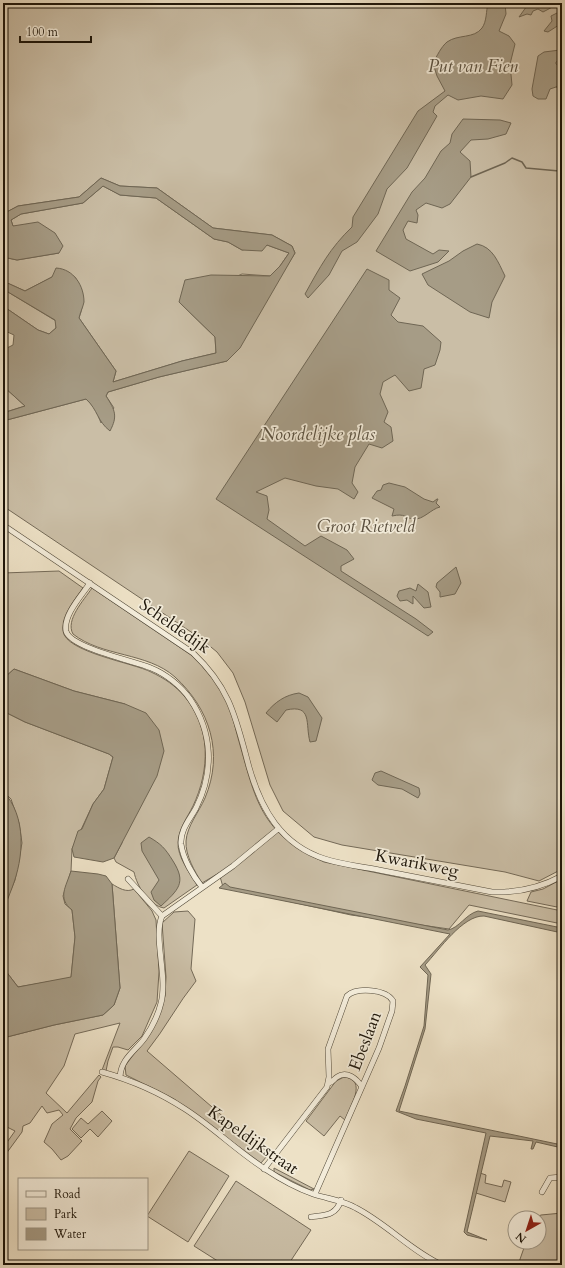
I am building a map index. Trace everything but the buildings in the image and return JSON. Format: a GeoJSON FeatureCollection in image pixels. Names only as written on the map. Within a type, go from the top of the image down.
{"type":"FeatureCollection","features":[{"type":"Feature","properties":{"kind":"street","name":"Scheldedijk"},"geometry":{"type":"LineString","coordinates":[[3,524],[193,653],[208,667],[222,686],[232,706],[256,789],[276,827]]}},
{"type":"Feature","properties":{"kind":"street"},"geometry":{"type":"LineString","coordinates":[[90,583],[69,617],[66,631],[69,637],[81,644],[106,654],[152,668],[172,679],[188,695],[200,713],[208,736],[210,757],[208,775],[202,794],[183,830],[181,843],[183,853],[202,887]]}},
{"type":"Feature","properties":{"kind":"street"},"geometry":{"type":"LineString","coordinates":[[120,1077],[123,1063],[144,1039],[161,1003],[163,993],[160,927],[162,916],[233,866],[276,827]]}},
{"type":"Feature","properties":{"kind":"street","name":"Kwarikweg"},"geometry":{"type":"LineString","coordinates":[[276,827],[294,843],[325,859],[492,892],[530,889],[542,886],[562,876]]}},
{"type":"Feature","properties":{"kind":"street"},"geometry":{"type":"LineString","coordinates":[[128,879],[162,916]]}},
{"type":"Feature","properties":{"kind":"street","name":"Ebeslaan"},"geometry":{"type":"LineString","coordinates":[[315,1194],[362,1087],[392,1011],[393,1001],[384,993],[357,991],[347,996],[328,1049],[329,1083]]}},
{"type":"Feature","properties":{"kind":"street","name":"Kapeldijkstraat"},"geometry":{"type":"LineString","coordinates":[[102,1072],[120,1077],[165,1097],[186,1109],[264,1169],[302,1190],[341,1200],[370,1215],[430,1259],[442,1265]]}},
{"type":"Feature","properties":{"kind":"street","name":"Ebeslaan"},"geometry":{"type":"LineString","coordinates":[[264,1169],[329,1083],[339,1076],[349,1075],[356,1079],[362,1087]]}},
{"type":"Feature","properties":{"kind":"street"},"geometry":{"type":"LineString","coordinates":[[542,1192],[550,1178],[562,1177]]}},
{"type":"Feature","properties":{"kind":"street"},"geometry":{"type":"LineString","coordinates":[[311,1217],[332,1214],[338,1207],[341,1200]]}},
{"type":"Feature","properties":{"kind":"street"},"geometry":{"type":"LineString","coordinates":[[427,1265],[430,1259]]}},
{"type":"Feature","properties":{"kind":"green space","name":"Groot Rietveld"},"geometry":{"type":"Polygon","coordinates":[[[3,3],[562,3],[562,869],[539,881],[505,872],[342,845],[314,837],[283,811],[270,785],[245,702],[233,673],[217,652],[200,638],[3,506],[3,421],[86,399],[95,408],[101,423],[114,408],[106,396],[108,392],[159,377],[227,361],[295,253],[292,246],[272,235],[213,228],[157,188],[120,186],[101,178],[79,197],[18,206],[3,214],[3,3]]]}},
{"type":"Feature","properties":{"kind":"green space"},"geometry":{"type":"Polygon","coordinates":[[[103,186],[120,195],[156,198],[214,239],[228,242],[242,250],[267,245],[289,253],[280,266],[270,276],[242,274],[179,302],[215,337],[216,353],[182,361],[113,382],[116,371],[79,318],[83,297],[75,277],[52,277],[25,291],[3,281],[3,257],[17,260],[59,253],[13,226],[11,220],[21,214],[83,203],[103,186]]]}},
{"type":"Feature","properties":{"kind":"green space"},"geometry":{"type":"Polygon","coordinates":[[[3,289],[56,321],[56,328],[49,334],[38,330],[3,306],[3,289]]]}},
{"type":"Feature","properties":{"kind":"green space"},"geometry":{"type":"Polygon","coordinates":[[[3,386],[25,406],[3,413],[3,386]]]}},
{"type":"Feature","properties":{"kind":"green space"},"geometry":{"type":"Polygon","coordinates":[[[59,571],[83,588],[69,608],[64,619],[63,631],[67,638],[75,645],[87,651],[156,674],[178,689],[194,709],[200,722],[205,750],[203,778],[199,792],[182,828],[178,842],[178,848],[182,859],[197,885],[164,908],[148,899],[141,889],[134,872],[116,862],[114,858],[122,843],[125,704],[74,691],[14,669],[3,679],[3,573],[59,571]]]}},
{"type":"Feature","properties":{"kind":"green space"},"geometry":{"type":"Polygon","coordinates":[[[92,588],[191,655],[213,679],[222,692],[230,710],[256,797],[273,827],[286,839],[303,851],[324,862],[562,911],[562,924],[469,905],[449,929],[351,915],[223,887],[219,873],[202,883],[189,858],[186,841],[191,824],[205,798],[211,781],[213,748],[205,717],[187,690],[175,677],[164,669],[138,658],[97,647],[73,634],[71,623],[73,616],[92,588]]]}},
{"type":"Feature","properties":{"kind":"green space"},"geometry":{"type":"Polygon","coordinates":[[[3,711],[25,722],[109,754],[113,757],[104,789],[93,804],[72,849],[71,871],[63,896],[65,904],[72,910],[75,937],[71,978],[18,987],[5,970],[3,971],[3,908],[15,880],[22,843],[19,823],[11,799],[3,791],[3,711]]]}},
{"type":"Feature","properties":{"kind":"green space"},"geometry":{"type":"Polygon","coordinates":[[[562,879],[562,908],[527,901],[531,892],[543,889],[562,879]]]}},
{"type":"Feature","properties":{"kind":"green space"},"geometry":{"type":"Polygon","coordinates":[[[112,884],[125,890],[134,889],[152,911],[156,920],[159,972],[157,1002],[142,1036],[128,1050],[113,1047],[106,1071],[102,1070],[120,1023],[75,1034],[64,1066],[46,1093],[67,1113],[99,1075],[101,1077],[98,1081],[92,1102],[76,1118],[70,1129],[82,1141],[68,1156],[61,1160],[44,1142],[52,1124],[63,1115],[59,1110],[47,1113],[42,1106],[30,1123],[23,1126],[22,1132],[3,1158],[3,1148],[15,1131],[3,1125],[3,1038],[54,1025],[103,1015],[114,1005],[120,988],[112,884]]]}},
{"type":"Feature","properties":{"kind":"green space"},"geometry":{"type":"Polygon","coordinates":[[[188,911],[195,919],[191,969],[196,981],[147,1051],[255,1144],[266,1150],[267,1156],[261,1163],[174,1099],[126,1075],[125,1066],[140,1046],[165,996],[166,977],[162,923],[174,912],[188,911]]]}},
{"type":"Feature","properties":{"kind":"green space"},"geometry":{"type":"Polygon","coordinates":[[[344,1077],[351,1079],[355,1083],[356,1088],[353,1101],[345,1120],[340,1116],[324,1136],[306,1121],[336,1081],[344,1077]]]}},
{"type":"Feature","properties":{"kind":"green space"},"geometry":{"type":"Polygon","coordinates":[[[102,1111],[112,1121],[98,1137],[90,1129],[81,1138],[72,1129],[81,1118],[88,1124],[102,1111]]]}},
{"type":"Feature","properties":{"kind":"green space"},"geometry":{"type":"Polygon","coordinates":[[[189,1151],[229,1176],[188,1242],[148,1217],[189,1151]]]}},
{"type":"Feature","properties":{"kind":"green space"},"geometry":{"type":"Polygon","coordinates":[[[274,1168],[314,1189],[310,1190],[274,1172],[274,1168]]]}},
{"type":"Feature","properties":{"kind":"green space"},"geometry":{"type":"Polygon","coordinates":[[[480,1173],[486,1175],[485,1183],[502,1187],[504,1180],[511,1182],[505,1202],[476,1193],[480,1173]]]}},
{"type":"Feature","properties":{"kind":"green space"},"geometry":{"type":"Polygon","coordinates":[[[236,1181],[311,1230],[288,1265],[224,1265],[194,1246],[236,1181]]]}},
{"type":"Feature","properties":{"kind":"green space"},"geometry":{"type":"Polygon","coordinates":[[[562,1213],[562,1265],[518,1265],[523,1250],[547,1250],[547,1214],[562,1213]]]}},
{"type":"Feature","properties":{"kind":"water","name":"Put van Fien"},"geometry":{"type":"Polygon","coordinates":[[[488,3],[505,3],[506,14],[499,31],[509,36],[515,44],[510,64],[512,85],[503,99],[481,96],[458,100],[448,95],[435,106],[433,112],[437,116],[407,168],[387,189],[378,214],[357,242],[342,251],[329,275],[308,298],[305,294],[326,258],[331,250],[352,227],[353,217],[418,111],[445,91],[437,76],[433,63],[439,52],[447,42],[456,38],[475,34],[482,28],[485,22],[488,3]]]}},
{"type":"Feature","properties":{"kind":"water"},"geometry":{"type":"Polygon","coordinates":[[[529,3],[560,3],[543,12],[538,9],[533,11],[531,15],[527,14],[519,17],[529,3]]]}},
{"type":"Feature","properties":{"kind":"water"},"geometry":{"type":"Polygon","coordinates":[[[557,13],[562,13],[562,23],[548,32],[544,31],[552,21],[551,16],[557,13]]]}},
{"type":"Feature","properties":{"kind":"water"},"geometry":{"type":"Polygon","coordinates":[[[562,51],[562,60],[556,62],[556,64],[562,67],[560,74],[562,85],[550,89],[546,99],[538,99],[533,96],[532,89],[538,56],[544,52],[562,51]]]}},
{"type":"Feature","properties":{"kind":"water"},"geometry":{"type":"Polygon","coordinates":[[[463,119],[500,120],[511,123],[506,134],[488,139],[471,140],[460,152],[470,161],[471,177],[450,204],[442,208],[426,203],[416,210],[418,215],[417,223],[408,221],[403,230],[406,239],[433,254],[439,250],[449,251],[438,262],[410,271],[376,251],[412,192],[425,178],[441,151],[450,143],[452,134],[463,119]]]}},
{"type":"Feature","properties":{"kind":"water"},"geometry":{"type":"Polygon","coordinates":[[[101,178],[120,186],[157,188],[213,228],[272,235],[292,246],[295,253],[240,348],[227,361],[159,377],[108,392],[106,396],[112,405],[115,417],[110,431],[102,423],[93,407],[86,399],[3,421],[3,413],[25,406],[3,386],[3,348],[5,349],[13,345],[14,335],[3,330],[3,306],[38,330],[49,334],[56,328],[55,320],[3,289],[3,281],[25,291],[52,277],[56,268],[68,271],[73,275],[80,284],[84,296],[84,302],[79,318],[116,371],[113,382],[182,361],[216,353],[215,337],[179,302],[185,280],[211,275],[270,276],[280,266],[289,253],[267,245],[262,251],[242,250],[228,242],[214,239],[156,198],[120,195],[103,186],[83,203],[21,214],[11,220],[13,226],[38,222],[55,233],[63,246],[59,253],[17,260],[3,257],[3,214],[18,206],[79,197],[101,178]]]}},
{"type":"Feature","properties":{"kind":"water"},"geometry":{"type":"Polygon","coordinates":[[[477,244],[487,248],[491,252],[505,276],[492,302],[489,318],[470,312],[428,285],[422,274],[449,261],[463,251],[477,244]]]}},
{"type":"Feature","properties":{"kind":"water","name":"Noordelijke plas"},"geometry":{"type":"Polygon","coordinates":[[[367,269],[389,280],[389,290],[400,298],[391,315],[398,322],[423,326],[441,342],[435,365],[424,369],[421,388],[409,391],[395,375],[383,382],[380,394],[388,412],[384,422],[391,427],[393,441],[382,448],[369,444],[355,467],[352,483],[358,492],[354,499],[338,489],[316,486],[285,478],[256,492],[267,496],[269,510],[267,519],[305,546],[321,536],[347,550],[354,559],[341,566],[341,571],[416,619],[433,632],[428,636],[216,499],[367,269]]]}},
{"type":"Feature","properties":{"kind":"water"},"geometry":{"type":"Polygon","coordinates":[[[389,483],[405,487],[424,499],[433,502],[438,499],[436,503],[440,507],[417,519],[400,515],[392,516],[394,509],[372,498],[377,491],[381,490],[383,485],[389,483]]]}},
{"type":"Feature","properties":{"kind":"water"},"geometry":{"type":"Polygon","coordinates":[[[456,567],[461,583],[455,594],[440,597],[440,592],[436,587],[437,583],[456,567]]]}},
{"type":"Feature","properties":{"kind":"water"},"geometry":{"type":"Polygon","coordinates":[[[418,584],[428,592],[431,607],[424,608],[413,596],[413,604],[407,600],[400,601],[397,596],[399,591],[410,588],[416,591],[418,584]]]}},
{"type":"Feature","properties":{"kind":"water"},"geometry":{"type":"Polygon","coordinates":[[[14,669],[74,691],[125,704],[146,713],[159,730],[164,751],[157,776],[114,858],[103,862],[74,857],[72,849],[78,831],[82,829],[93,804],[104,789],[113,757],[109,754],[25,722],[3,711],[3,679],[14,669]]]}},
{"type":"Feature","properties":{"kind":"water"},"geometry":{"type":"Polygon","coordinates":[[[299,693],[308,697],[322,718],[316,741],[310,742],[306,717],[300,710],[286,710],[277,722],[266,713],[289,695],[299,693]]]}},
{"type":"Feature","properties":{"kind":"water"},"geometry":{"type":"Polygon","coordinates":[[[381,771],[419,788],[420,794],[418,798],[402,789],[378,785],[372,780],[375,773],[381,771]]]}},
{"type":"Feature","properties":{"kind":"water"},"geometry":{"type":"Polygon","coordinates":[[[3,791],[11,801],[20,825],[21,851],[16,876],[6,904],[3,908],[3,886],[5,878],[3,877],[3,791]]]}},
{"type":"Feature","properties":{"kind":"water"},"geometry":{"type":"Polygon","coordinates":[[[149,837],[160,844],[165,850],[173,861],[179,875],[179,886],[161,906],[154,900],[151,892],[159,880],[142,851],[141,843],[149,837]]]}},
{"type":"Feature","properties":{"kind":"water"},"geometry":{"type":"Polygon","coordinates":[[[71,871],[106,876],[112,884],[120,988],[114,1005],[103,1015],[54,1025],[3,1038],[3,971],[5,970],[18,987],[71,977],[75,937],[72,910],[67,906],[64,892],[71,871]]]}},
{"type":"Feature","properties":{"kind":"water"},"geometry":{"type":"Polygon","coordinates":[[[225,883],[230,887],[448,930],[456,927],[470,915],[478,911],[562,928],[562,933],[484,916],[476,917],[468,921],[452,934],[425,965],[431,974],[425,1029],[399,1111],[562,1145],[562,1148],[536,1142],[533,1149],[531,1149],[533,1141],[490,1136],[467,1232],[487,1240],[467,1235],[464,1232],[486,1133],[416,1119],[396,1111],[424,1026],[428,975],[420,967],[450,934],[219,888],[225,883]]]}},
{"type":"Feature","properties":{"kind":"waterway"},"geometry":{"type":"LineString","coordinates":[[557,87],[562,86]]}},
{"type":"Feature","properties":{"kind":"waterway"},"geometry":{"type":"LineString","coordinates":[[471,177],[505,163],[512,158],[522,162],[526,168],[559,171],[562,175]]}}]}
